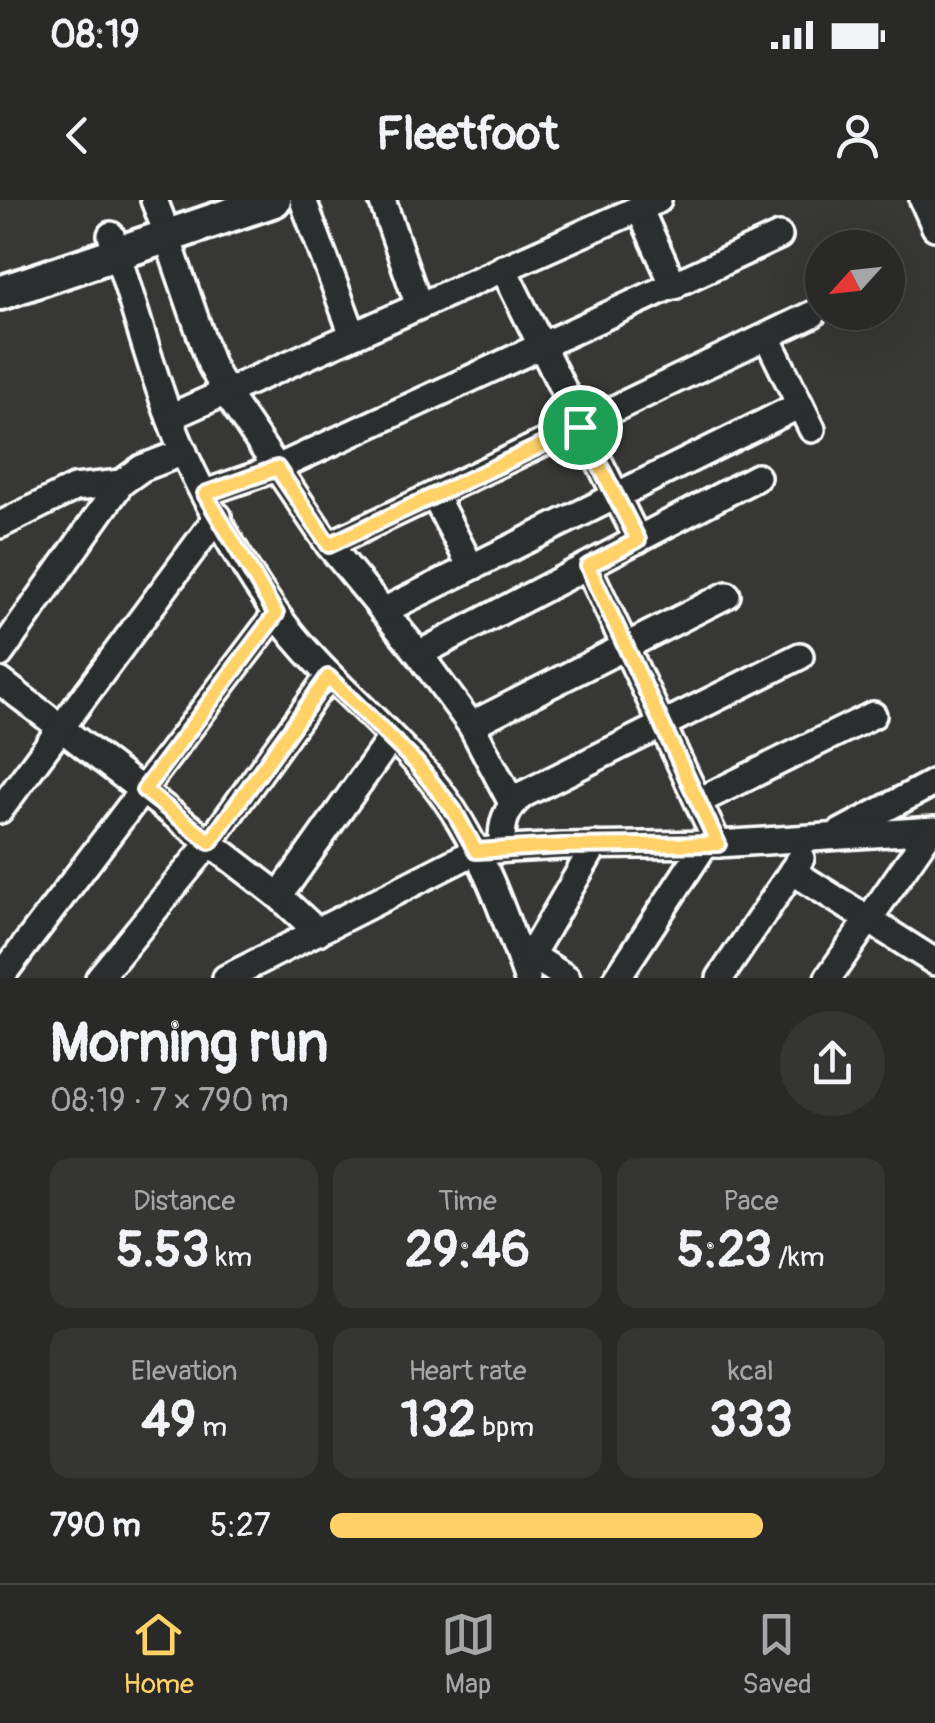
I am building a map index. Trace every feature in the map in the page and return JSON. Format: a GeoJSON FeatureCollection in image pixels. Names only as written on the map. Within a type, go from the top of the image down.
{"type":"FeatureCollection","features":[{"type":"Feature","properties":{"kind":"main road"},"geometry":{"type":"LineString","coordinates":[[0,294],[114,244],[161,218],[212,200]]}},
{"type":"Feature","properties":{"kind":"main road"},"geometry":{"type":"LineString","coordinates":[[161,218],[274,200]]}},
{"type":"Feature","properties":{"kind":"main road"},"geometry":{"type":"LineString","coordinates":[[0,274],[114,244]]}},
{"type":"Feature","properties":{"kind":"street"},"geometry":{"type":"LineString","coordinates":[[303,200],[353,335]]}},
{"type":"Feature","properties":{"kind":"street"},"geometry":{"type":"LineString","coordinates":[[382,200],[419,306]]}},
{"type":"Feature","properties":{"kind":"street"},"geometry":{"type":"LineString","coordinates":[[923,200],[935,227]]}},
{"type":"Feature","properties":{"kind":"street"},"geometry":{"type":"LineString","coordinates":[[170,417],[649,204],[674,286]]}},
{"type":"Feature","properties":{"kind":"street"},"geometry":{"type":"LineString","coordinates":[[161,218],[211,365],[226,392],[329,545],[419,654],[471,725],[512,803]]}},
{"type":"Feature","properties":{"kind":"street"},"geometry":{"type":"LineString","coordinates":[[0,810],[62,728],[211,505],[277,468],[779,236]]}},
{"type":"Feature","properties":{"kind":"street"},"geometry":{"type":"LineString","coordinates":[[114,244],[184,452],[276,614],[328,677],[434,784],[489,850],[525,959],[567,978]]}},
{"type":"Feature","properties":{"kind":"street"},"geometry":{"type":"LineString","coordinates":[[503,268],[638,540]]}},
{"type":"Feature","properties":{"kind":"street"},"geometry":{"type":"LineString","coordinates":[[329,545],[805,318]]}},
{"type":"Feature","properties":{"kind":"street"},"geometry":{"type":"LineString","coordinates":[[767,337],[812,429]]}},
{"type":"Feature","properties":{"kind":"street"},"geometry":{"type":"LineString","coordinates":[[383,611],[800,405]]}},
{"type":"Feature","properties":{"kind":"street"},"geometry":{"type":"LineString","coordinates":[[0,654],[121,483],[142,468],[184,452]]}},
{"type":"Feature","properties":{"kind":"street"},"geometry":{"type":"LineString","coordinates":[[419,654],[757,477]]}},
{"type":"Feature","properties":{"kind":"street"},"geometry":{"type":"LineString","coordinates":[[0,525],[74,488],[121,483]]}},
{"type":"Feature","properties":{"kind":"street"},"geometry":{"type":"LineString","coordinates":[[434,495],[471,567]]}},
{"type":"Feature","properties":{"kind":"street"},"geometry":{"type":"LineString","coordinates":[[588,566],[699,801],[712,844]]}},
{"type":"Feature","properties":{"kind":"street"},"geometry":{"type":"LineString","coordinates":[[471,725],[728,595]]}},
{"type":"Feature","properties":{"kind":"street"},"geometry":{"type":"LineString","coordinates":[[0,978],[276,614]]}},
{"type":"Feature","properties":{"kind":"street"},"geometry":{"type":"LineString","coordinates":[[489,850],[512,803],[800,656]]}},
{"type":"Feature","properties":{"kind":"street"},"geometry":{"type":"LineString","coordinates":[[99,978],[210,842],[328,677]]}},
{"type":"Feature","properties":{"kind":"street"},"geometry":{"type":"LineString","coordinates":[[0,680],[279,896],[318,932]]}},
{"type":"Feature","properties":{"kind":"street"},"geometry":{"type":"LineString","coordinates":[[699,801],[872,715]]}},
{"type":"Feature","properties":{"kind":"street"},"geometry":{"type":"LineString","coordinates":[[279,896],[391,738]]}},
{"type":"Feature","properties":{"kind":"street"},"geometry":{"type":"LineString","coordinates":[[720,978],[792,870],[823,837],[935,782]]}},
{"type":"Feature","properties":{"kind":"street"},"geometry":{"type":"LineString","coordinates":[[242,974],[318,932],[489,850],[712,844],[932,830]]}},
{"type":"Feature","properties":{"kind":"street"},"geometry":{"type":"LineString","coordinates":[[828,978],[932,830]]}},
{"type":"Feature","properties":{"kind":"street"},"geometry":{"type":"LineString","coordinates":[[617,978],[712,844]]}},
{"type":"Feature","properties":{"kind":"street"},"geometry":{"type":"LineString","coordinates":[[525,959],[595,846]]}},
{"type":"Feature","properties":{"kind":"street"},"geometry":{"type":"LineString","coordinates":[[792,870],[935,962]]}},
{"type":"Feature","properties":{"kind":"route"},"geometry":{"type":"LineString","coordinates":[[580,427],[638,540],[588,566],[718,844],[476,851],[434,784],[328,677],[210,842],[144,790],[276,614],[205,494],[277,468],[329,545],[580,427]]}}]}
